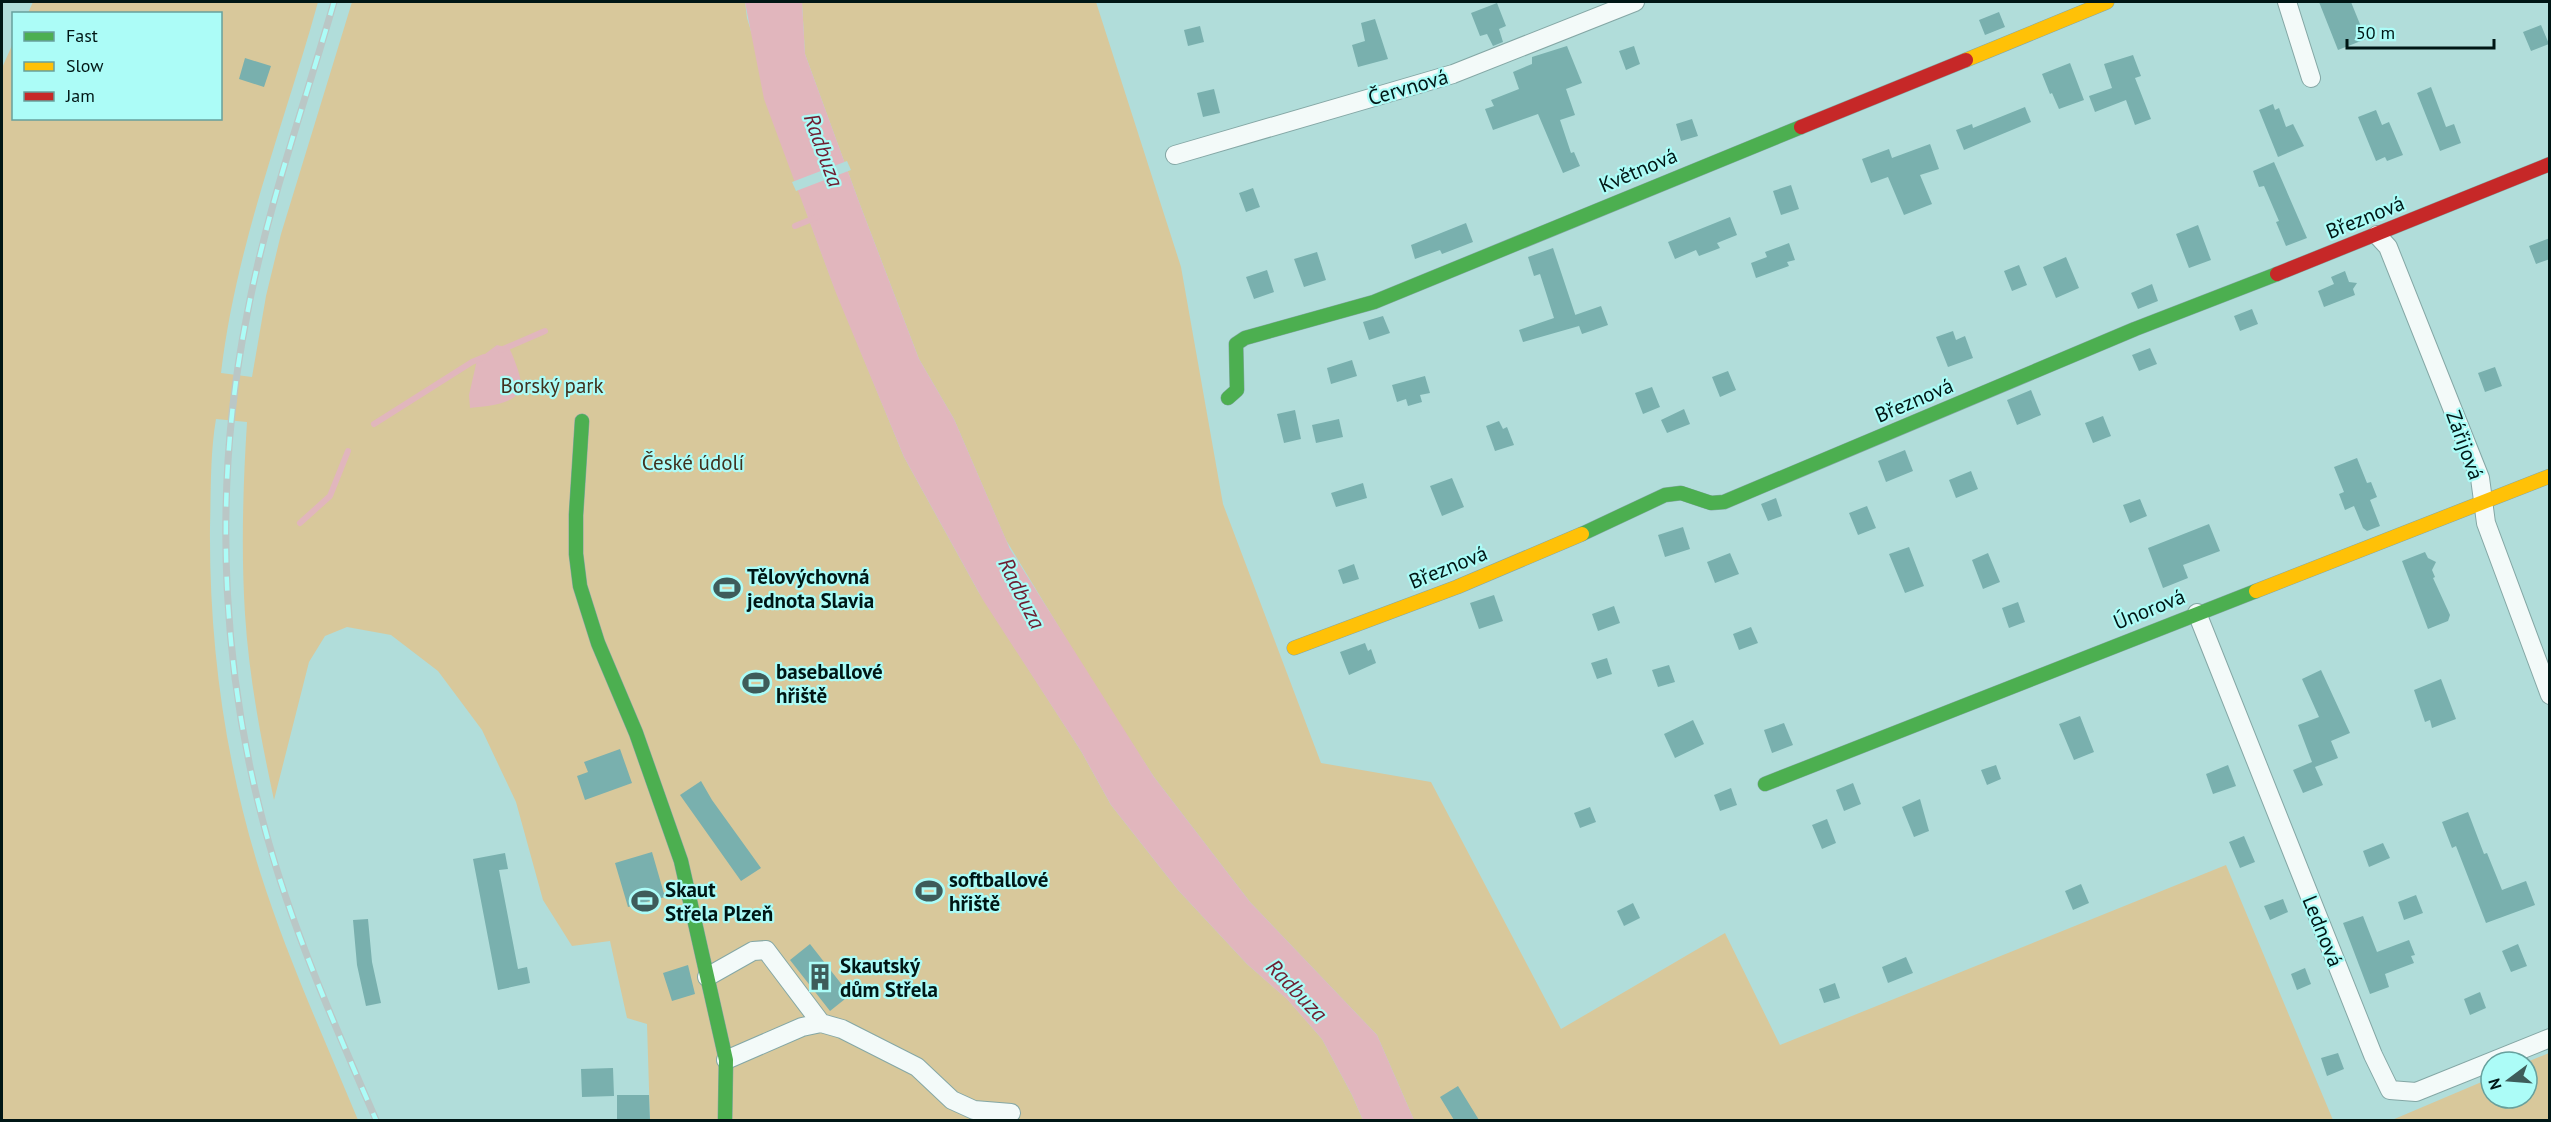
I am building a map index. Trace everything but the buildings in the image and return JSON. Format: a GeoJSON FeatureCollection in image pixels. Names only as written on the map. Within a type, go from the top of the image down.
{"type":"FeatureCollection","features":[{"type":"Feature","properties":{"kind":"street","name":"Červnová"},"geometry":{"type":"LineString","coordinates":[[1175,155],[1453,74],[1635,2]]}},
{"type":"Feature","properties":{"kind":"street","name":"Květnová"},"geometry":{"type":"LineString","coordinates":[[1228,398],[1238,390],[1234,363],[1236,344],[1245,338],[1374,302],[2107,2]]}},
{"type":"Feature","properties":{"kind":"street"},"geometry":{"type":"LineString","coordinates":[[2287,2],[2311,78]]}},
{"type":"Feature","properties":{"kind":"street","name":"Březnová"},"geometry":{"type":"LineString","coordinates":[[1294,648],[1457,587],[1626,515],[1665,495],[1681,493],[1711,503],[1724,502],[2135,329],[2377,235],[2550,164]]}},
{"type":"Feature","properties":{"kind":"street","name":"Zářijová"},"geometry":{"type":"LineString","coordinates":[[2377,235],[2388,247],[2476,467],[2480,478],[2486,523],[2550,695]]}},
{"type":"Feature","properties":{"kind":"street"},"geometry":{"type":"LineString","coordinates":[[582,421],[576,515],[576,554],[580,586],[598,644],[636,733],[681,861],[726,1060],[725,1120]]}},
{"type":"Feature","properties":{"kind":"street","name":"Únorová"},"geometry":{"type":"LineString","coordinates":[[1765,784],[2550,476]]}},
{"type":"Feature","properties":{"kind":"street","name":"Lednová"},"geometry":{"type":"LineString","coordinates":[[2197,613],[2373,1055],[2390,1090],[2416,1092],[2550,1038]]}},
{"type":"Feature","properties":{"kind":"street"},"geometry":{"type":"LineString","coordinates":[[707,976],[753,951],[766,950],[821,1023]]}},
{"type":"Feature","properties":{"kind":"street"},"geometry":{"type":"LineString","coordinates":[[726,1060],[802,1027],[821,1023],[842,1029],[917,1067],[952,1100],[974,1110],[1011,1113]]}},
{"type":"Feature","properties":{"kind":"green space","name":"Borský park"},"geometry":{"type":"Polygon","coordinates":[[[33,2],[318,2],[249,232],[228,325],[221,373],[252,377],[266,296],[281,234],[352,2],[745,2],[747,18],[803,203],[833,284],[904,457],[978,591],[1081,751],[1111,805],[1178,890],[1247,964],[1287,999],[1322,1039],[1363,1120],[650,1120],[647,1024],[627,1018],[610,941],[572,946],[543,900],[516,802],[482,730],[438,671],[391,635],[347,627],[325,636],[309,662],[274,800],[256,708],[245,614],[243,518],[247,422],[216,419],[211,473],[212,614],[222,701],[237,788],[260,872],[282,935],[358,1120],[2,1120],[2,68],[12,45],[12,120],[222,120],[222,12],[28,12],[33,2]]]}},
{"type":"Feature","properties":{"kind":"green space"},"geometry":{"type":"Polygon","coordinates":[[[802,2],[1096,2],[1181,267],[1223,504],[1321,763],[1431,782],[1561,1029],[1725,933],[1780,1045],[2226,865],[2333,1120],[1414,1120],[1377,1035],[1250,902],[1154,777],[1093,683],[1006,540],[954,419],[919,359],[859,202],[805,54],[802,2]]]}},
{"type":"Feature","properties":{"kind":"green space"},"geometry":{"type":"Polygon","coordinates":[[[2549,1053],[2549,1120],[2392,1120],[2479,1083],[2479,1110],[2539,1110],[2539,1057],[2549,1053]]]}},
{"type":"Feature","properties":{"kind":"water","name":"Radbuza"},"geometry":{"type":"Polygon","coordinates":[[[745,2],[802,2],[805,54],[859,202],[919,359],[954,419],[1010,549],[1154,777],[1250,902],[1377,1035],[1414,1120],[1363,1120],[1322,1039],[1287,999],[1247,964],[1178,890],[1111,805],[1081,751],[983,600],[904,457],[836,293],[764,99],[745,2]]]}},
{"type":"Feature","properties":{"kind":"water"},"geometry":{"type":"Polygon","coordinates":[[[497,345],[509,348],[518,370],[521,384],[519,391],[509,400],[501,403],[470,408],[469,395],[477,360],[497,345]]]}},
{"type":"Feature","properties":{"kind":"pier"},"geometry":{"type":"Polygon","coordinates":[[[847,161],[851,170],[796,191],[792,182],[847,161]]]}},
{"type":"Feature","properties":{"kind":"waterway"},"geometry":{"type":"LineString","coordinates":[[795,226],[817,217]]}},
{"type":"Feature","properties":{"kind":"waterway"},"geometry":{"type":"LineString","coordinates":[[501,350],[545,331]]}},
{"type":"Feature","properties":{"kind":"waterway"},"geometry":{"type":"LineString","coordinates":[[374,424],[472,362],[484,357]]}},
{"type":"Feature","properties":{"kind":"waterway"},"geometry":{"type":"LineString","coordinates":[[300,523],[330,496],[348,451]]}},
{"type":"Feature","properties":{"kind":"railway"},"geometry":{"type":"LineString","coordinates":[[334,2],[275,196],[247,315],[236,383],[229,453],[226,523],[227,592],[233,662],[243,732],[257,800],[276,867],[310,963],[376,1120]]}},
{"type":"Feature","properties":{"kind":"traffic: fast"},"geometry":{"type":"LineString","coordinates":[[1228,398],[1237,390],[1236,344],[1245,338],[1374,302],[1801,127]]}},
{"type":"Feature","properties":{"kind":"traffic: fast"},"geometry":{"type":"LineString","coordinates":[[1582,534],[1665,495],[1681,493],[1711,503],[1724,502],[2135,329],[2277,274]]}},
{"type":"Feature","properties":{"kind":"traffic: fast"},"geometry":{"type":"LineString","coordinates":[[582,421],[576,515],[576,554],[580,586],[598,643],[636,733],[681,861],[726,1060],[725,1120]]}},
{"type":"Feature","properties":{"kind":"traffic: fast"},"geometry":{"type":"LineString","coordinates":[[1765,784],[2256,591]]}},
{"type":"Feature","properties":{"kind":"traffic: slow"},"geometry":{"type":"LineString","coordinates":[[1966,60],[2107,2]]}},
{"type":"Feature","properties":{"kind":"traffic: slow"},"geometry":{"type":"LineString","coordinates":[[2256,591],[2550,476]]}},
{"type":"Feature","properties":{"kind":"traffic: slow"},"geometry":{"type":"LineString","coordinates":[[1294,648],[1457,587],[1582,534]]}},
{"type":"Feature","properties":{"kind":"traffic: jam"},"geometry":{"type":"LineString","coordinates":[[1801,127],[1966,60]]}},
{"type":"Feature","properties":{"kind":"traffic: jam"},"geometry":{"type":"LineString","coordinates":[[2277,274],[2550,164]]}},
{"type":"Feature","properties":{"kind":"place","name":"Tělovýchovná jednota Slavia"},"geometry":{"type":"Point","coordinates":[727,588]}},
{"type":"Feature","properties":{"kind":"place","name":"baseballové hřiště"},"geometry":{"type":"Point","coordinates":[756,683]}},
{"type":"Feature","properties":{"kind":"place","name":"softballové hřiště"},"geometry":{"type":"Point","coordinates":[929,891]}},
{"type":"Feature","properties":{"kind":"place","name":"Skaut Střela Plzeň"},"geometry":{"type":"Point","coordinates":[645,901]}},
{"type":"Feature","properties":{"kind":"place","name":"Skautský dům Střela"},"geometry":{"type":"Point","coordinates":[820,977]}},
{"type":"Feature","properties":{"kind":"park label","name":"České údolí"},"geometry":{"type":"Point","coordinates":[693,462]}}]}
